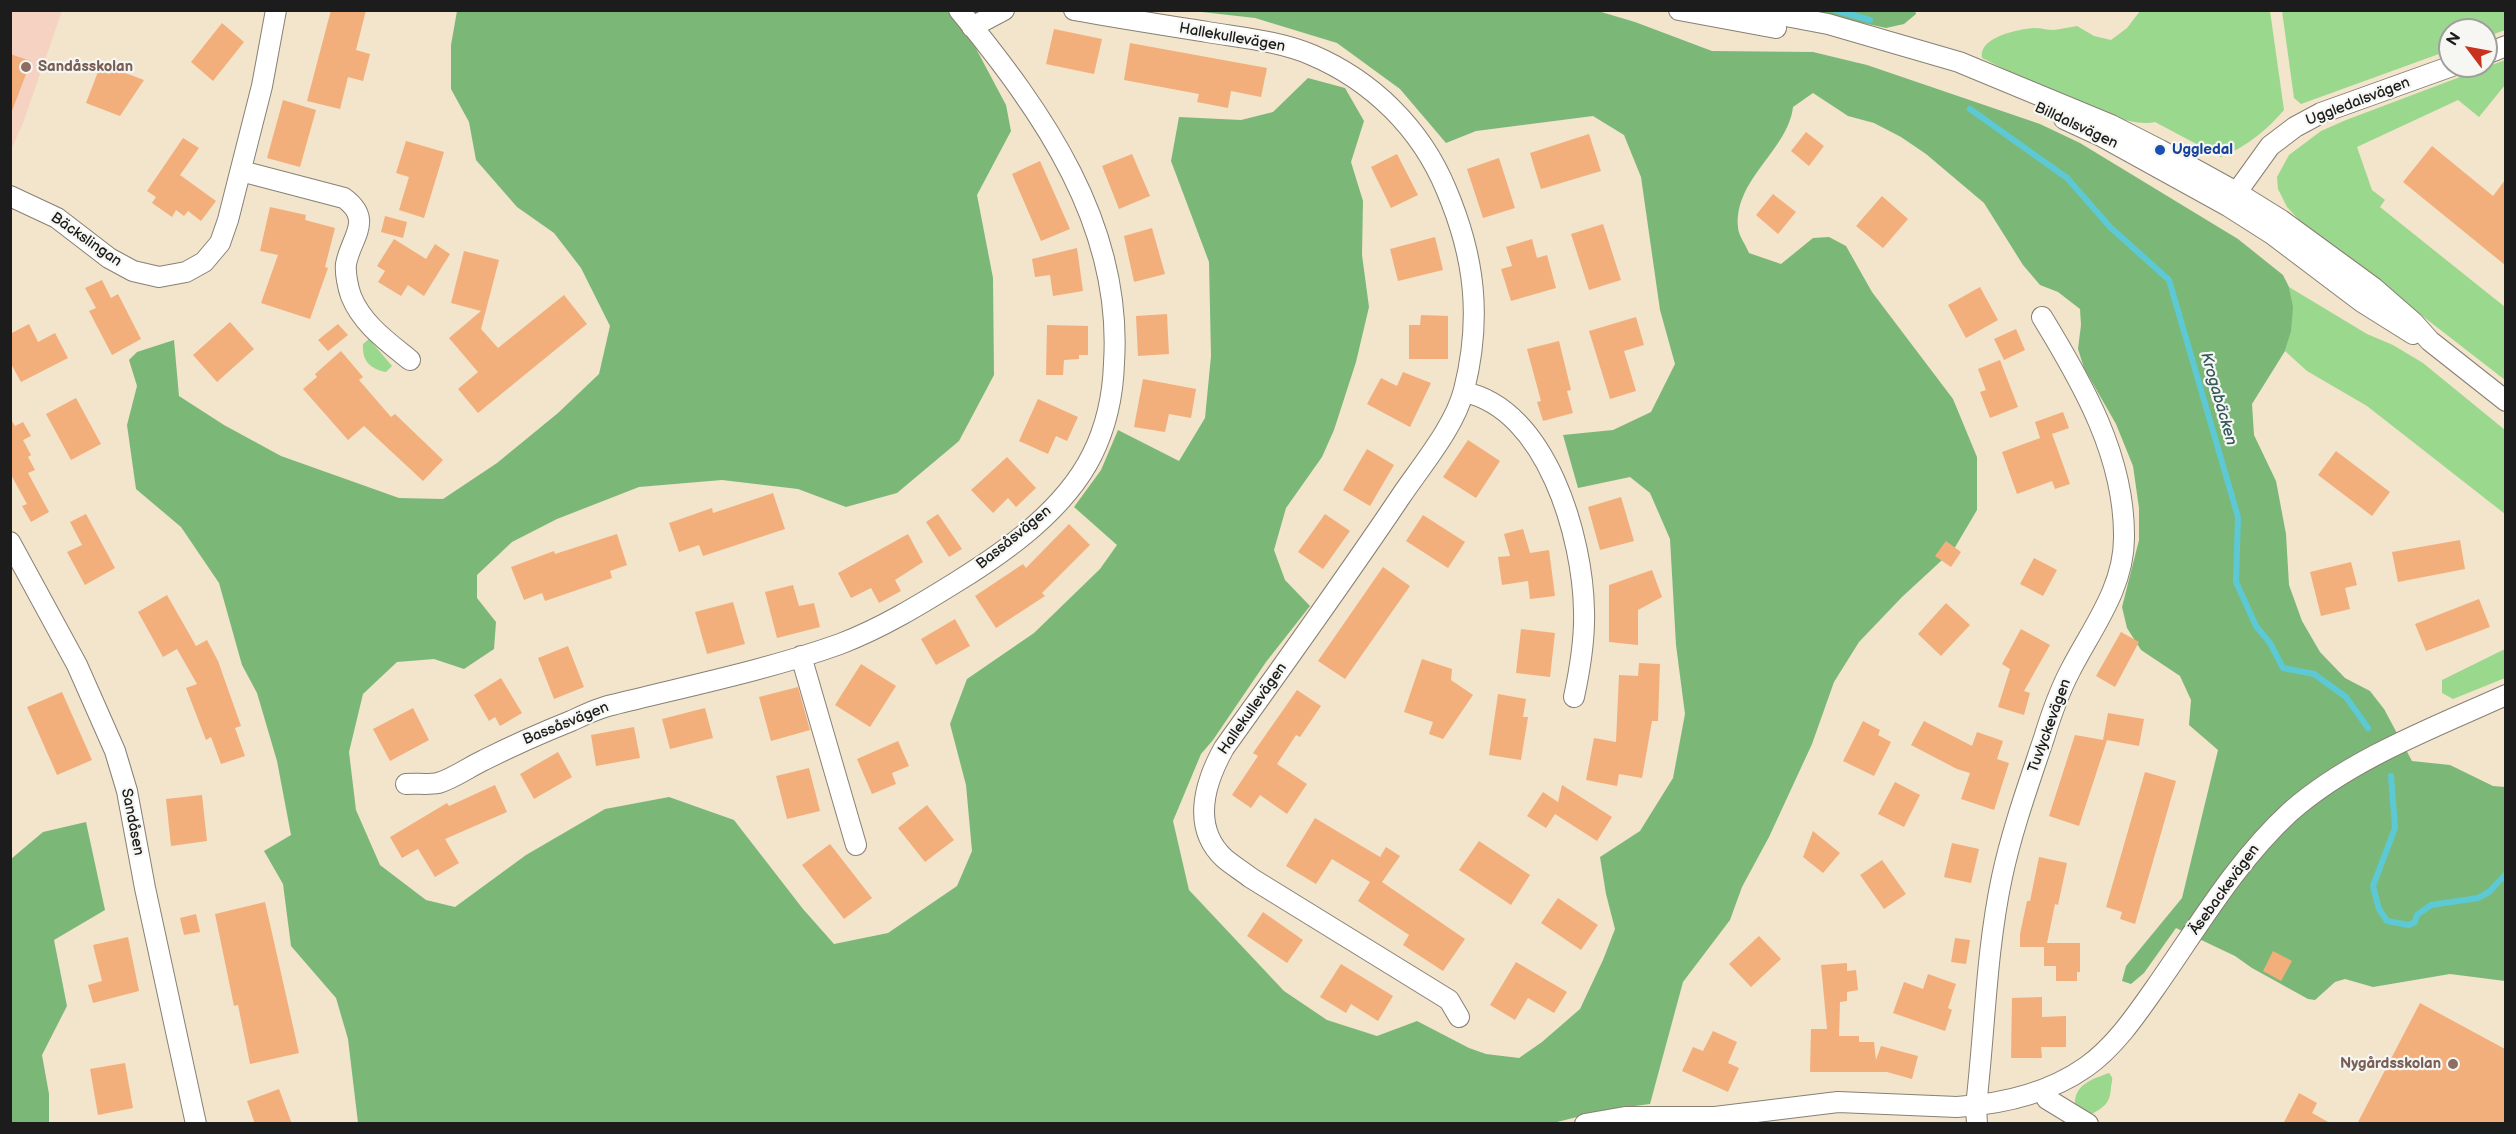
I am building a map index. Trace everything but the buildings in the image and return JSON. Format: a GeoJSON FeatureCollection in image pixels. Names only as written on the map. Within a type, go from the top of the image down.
{"type":"FeatureCollection","features":[{"type":"Feature","properties":{"kind":"street","name":"Bäckslingan"},"geometry":{"type":"LineString","coordinates":[[10,196],[57,218],[109,258],[133,271],[159,277],[186,272],[204,262],[220,243],[241,171],[262,86],[276,10]]}},
{"type":"Feature","properties":{"kind":"street","name":"Bassåsvägen"},"geometry":{"type":"LineString","coordinates":[[406,784],[437,783],[491,756],[605,706],[801,656],[840,644],[879,627],[986,564],[1039,521],[1065,494],[1091,457],[1104,426],[1113,385],[1116,344],[1112,292],[1100,239],[1079,189],[1053,138],[1034,108],[959,10]]}},
{"type":"Feature","properties":{"kind":"street"},"geometry":{"type":"LineString","coordinates":[[972,27],[1004,10]]}},
{"type":"Feature","properties":{"kind":"street","name":"Hallekullevägen"},"geometry":{"type":"LineString","coordinates":[[1074,10],[1282,45],[1312,55],[1345,72],[1393,109],[1430,157],[1454,206],[1468,256],[1475,299],[1475,334],[1464,392],[1441,438],[1355,566],[1224,748],[1212,770],[1203,801],[1205,823],[1212,841],[1223,857],[1251,878],[1449,1000],[1459,1017]]}},
{"type":"Feature","properties":{"kind":"street","name":"Billdalsvägen"},"geometry":{"type":"LineString","coordinates":[[1678,10],[1824,36],[1874,48],[1954,75],[2014,97],[2232,199]]}},
{"type":"Feature","properties":{"kind":"street","name":"Billdalsvägen"},"geometry":{"type":"LineString","coordinates":[[1754,10],[1838,27],[1960,63],[2111,125],[2232,199],[2272,234],[2362,302],[2407,331],[2430,341],[2505,401]]}},
{"type":"Feature","properties":{"kind":"street","name":"Uggledalsvägen"},"geometry":{"type":"LineString","coordinates":[[2232,199],[2270,146],[2295,127],[2320,113],[2438,71]]}},
{"type":"Feature","properties":{"kind":"street"},"geometry":{"type":"LineString","coordinates":[[241,171],[344,198],[355,206],[361,228],[346,265],[350,294],[359,313],[374,330],[410,360]]}},
{"type":"Feature","properties":{"kind":"street","name":"Tuvlyckevägen"},"geometry":{"type":"LineString","coordinates":[[1977,1115],[1986,987],[2002,875],[2052,713],[2070,670],[2102,616],[2114,590],[2122,563],[2124,539],[2121,490],[2107,440],[2083,388],[2042,316]]}},
{"type":"Feature","properties":{"kind":"street"},"geometry":{"type":"LineString","coordinates":[[1464,392],[1489,401],[1512,417],[1527,433],[1555,483],[1570,522],[1581,568],[1584,610],[1583,649],[1574,697]]}},
{"type":"Feature","properties":{"kind":"street","name":"Sandåsen"},"geometry":{"type":"LineString","coordinates":[[10,542],[77,665],[115,751],[127,791],[145,888],[196,1124]]}},
{"type":"Feature","properties":{"kind":"street"},"geometry":{"type":"LineString","coordinates":[[801,656],[856,845]]}},
{"type":"Feature","properties":{"kind":"street","name":"Äsebackevägen"},"geometry":{"type":"LineString","coordinates":[[1586,1124],[1625,1117],[1715,1117],[1838,1102],[1957,1107],[1977,1115],[2043,1091],[2088,1065],[2126,1027],[2230,878],[2267,835],[2292,811],[2352,768],[2505,696]]}},
{"type":"Feature","properties":{"kind":"street"},"geometry":{"type":"LineString","coordinates":[[2043,1091],[2047,1099],[2088,1124]]}},
{"type":"Feature","properties":{"kind":"shaded area","name":"Sandåsskolan"},"geometry":{"type":"Polygon","coordinates":[[[11,11],[62,11],[23,123],[11,150],[11,11]]]}},
{"type":"Feature","properties":{"kind":"green space"},"geometry":{"type":"Polygon","coordinates":[[[1915,10],[1916,14],[1904,24],[1886,28],[1808,11],[1915,10]]]}},
{"type":"Feature","properties":{"kind":"green space"},"geometry":{"type":"Polygon","coordinates":[[[457,11],[993,11],[972,41],[1006,105],[1011,131],[977,195],[993,278],[994,375],[959,441],[897,493],[846,507],[798,489],[722,480],[639,487],[557,519],[512,542],[477,575],[477,598],[496,622],[494,649],[464,669],[434,659],[397,662],[363,694],[349,752],[356,810],[380,865],[426,900],[455,907],[526,855],[605,809],[669,797],[734,820],[803,909],[834,944],[888,933],[957,886],[972,851],[966,785],[950,724],[967,679],[1034,633],[1100,569],[1117,545],[1074,507],[1101,470],[1118,430],[1179,461],[1205,418],[1211,356],[1209,262],[1171,161],[1179,117],[1241,120],[1273,112],[1308,78],[1345,88],[1364,121],[1351,162],[1363,201],[1362,255],[1369,307],[1356,362],[1334,430],[1322,457],[1286,508],[1274,550],[1285,580],[1310,606],[1266,662],[1201,754],[1173,821],[1189,890],[1284,991],[1327,1020],[1377,1036],[1417,1021],[1469,1048],[1486,1054],[1519,1058],[1542,1042],[1580,1009],[1603,960],[1615,929],[1600,857],[1640,831],[1673,778],[1685,714],[1676,645],[1670,539],[1650,493],[1630,477],[1578,488],[1563,435],[1613,430],[1651,412],[1675,364],[1660,310],[1641,177],[1624,135],[1593,116],[1476,131],[1446,143],[1400,89],[1337,43],[1255,18],[1193,11],[1598,11],[1635,22],[1712,51],[1813,52],[1867,65],[2040,124],[2080,143],[2238,239],[2283,275],[2289,287],[2293,307],[2291,331],[2285,351],[2252,404],[2254,435],[2276,481],[2286,534],[2289,585],[2302,621],[2320,652],[2345,678],[2370,691],[2384,709],[2412,761],[2450,765],[2493,786],[2505,787],[2505,981],[2450,974],[2373,987],[2345,979],[2335,982],[2315,1000],[2308,999],[2235,956],[2176,928],[2144,973],[2131,984],[2122,981],[2126,966],[2182,898],[2218,750],[2189,725],[2191,700],[2180,676],[2141,650],[2127,628],[2122,607],[2139,540],[2139,508],[2133,466],[2116,424],[2084,368],[2078,349],[2080,309],[2058,292],[2040,285],[2023,265],[1984,203],[1926,154],[1901,137],[1874,123],[1848,116],[1813,93],[1793,107],[1782,137],[1744,194],[1739,210],[1739,233],[1749,253],[1781,264],[1813,238],[1829,237],[1846,246],[1872,292],[1953,399],[1977,457],[1977,510],[1954,549],[1902,597],[1859,642],[1834,682],[1812,744],[1769,837],[1742,887],[1730,920],[1683,982],[1650,1104],[1605,1110],[1549,1124],[358,1123],[348,1039],[336,998],[291,946],[283,884],[264,851],[291,835],[277,761],[257,693],[242,665],[219,583],[181,527],[136,489],[127,425],[137,386],[129,360],[137,352],[174,340],[179,396],[224,425],[281,456],[399,498],[443,499],[497,463],[558,413],[599,374],[610,326],[581,268],[554,233],[517,207],[476,160],[469,122],[451,89],[451,45],[457,11]]]}},
{"type":"Feature","properties":{"kind":"green space"},"geometry":{"type":"Polygon","coordinates":[[[2140,11],[2270,11],[2284,110],[2256,137],[2221,157],[2155,122],[2139,123],[2094,110],[1982,58],[1982,51],[1993,40],[2010,32],[2027,29],[2054,30],[2077,26],[2094,36],[2111,40],[2127,28],[2140,11]]]}},
{"type":"Feature","properties":{"kind":"green space"},"geometry":{"type":"Polygon","coordinates":[[[2282,11],[2505,11],[2505,30],[2498,33],[2498,18],[2438,18],[2438,54],[2301,104],[2294,98],[2282,11]]]}},
{"type":"Feature","properties":{"kind":"green space"},"geometry":{"type":"Polygon","coordinates":[[[2505,60],[2505,85],[2479,117],[2458,100],[2357,147],[2372,190],[2385,200],[2380,207],[2505,307],[2505,380],[2300,221],[2287,207],[2278,189],[2277,177],[2289,155],[2321,131],[2457,78],[2498,78],[2498,63],[2505,60]]]}},
{"type":"Feature","properties":{"kind":"green space"},"geometry":{"type":"Polygon","coordinates":[[[2289,287],[2367,334],[2393,345],[2423,363],[2505,430],[2505,514],[2367,406],[2307,371],[2285,351],[2291,319],[2289,287]]]}},
{"type":"Feature","properties":{"kind":"green space"},"geometry":{"type":"Polygon","coordinates":[[[369,339],[392,366],[386,372],[371,366],[366,360],[363,344],[369,339]]]}},
{"type":"Feature","properties":{"kind":"green space"},"geometry":{"type":"Polygon","coordinates":[[[2505,649],[2505,678],[2453,699],[2442,693],[2442,680],[2505,649]]]}},
{"type":"Feature","properties":{"kind":"green space"},"geometry":{"type":"Polygon","coordinates":[[[86,822],[105,910],[54,940],[67,1006],[42,1055],[49,1094],[49,1123],[11,1123],[11,859],[43,832],[86,822]]]}},
{"type":"Feature","properties":{"kind":"green space"},"geometry":{"type":"Polygon","coordinates":[[[2109,1073],[2112,1077],[2110,1093],[2103,1107],[2090,1115],[2075,1105],[2081,1087],[2109,1073]]]}},
{"type":"Feature","properties":{"kind":"waterway","name":"Krogabäcken"},"geometry":{"type":"LineString","coordinates":[[1835,10],[1870,20]]}},
{"type":"Feature","properties":{"kind":"waterway","name":"Krogabäcken"},"geometry":{"type":"LineString","coordinates":[[1970,109],[2067,178],[2110,227],[2169,280],[2238,517],[2236,582],[2256,626],[2270,643],[2283,668],[2314,674],[2346,697],[2368,728]]}},
{"type":"Feature","properties":{"kind":"waterway","name":"Krogabäcken"},"geometry":{"type":"LineString","coordinates":[[2391,776],[2395,828],[2373,886],[2379,909],[2387,921],[2409,925],[2415,922],[2417,915],[2431,905],[2478,898],[2489,892],[2506,874]]}},
{"type":"Feature","properties":{"kind":"place","name":"Sandåsskolan"},"geometry":{"type":"Point","coordinates":[26,67]}},
{"type":"Feature","properties":{"kind":"place","name":"Uggledal"},"geometry":{"type":"Point","coordinates":[2160,150]}},
{"type":"Feature","properties":{"kind":"place","name":"Nygårdsskolan"},"geometry":{"type":"Point","coordinates":[2453,1064]}}]}
